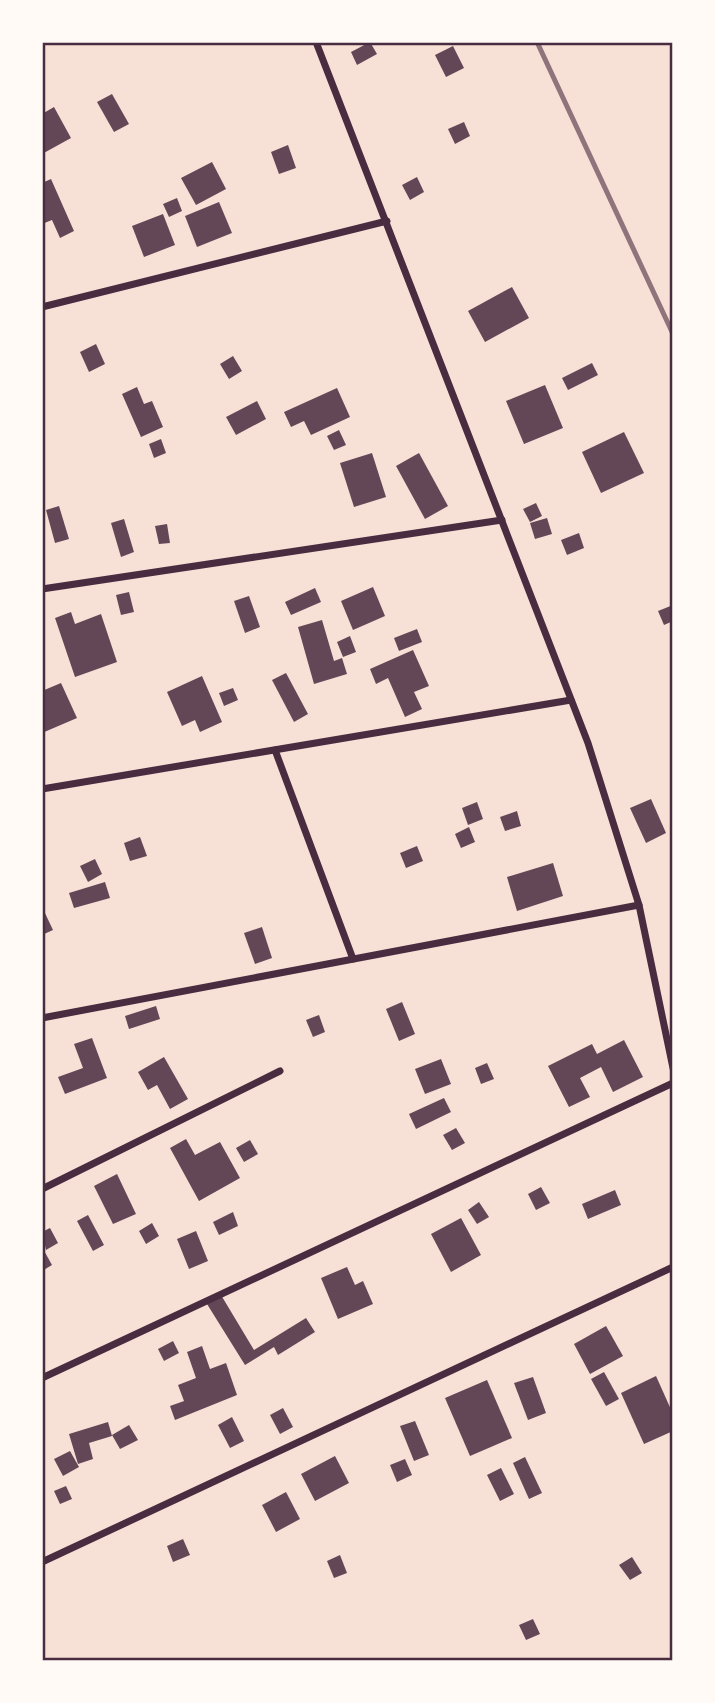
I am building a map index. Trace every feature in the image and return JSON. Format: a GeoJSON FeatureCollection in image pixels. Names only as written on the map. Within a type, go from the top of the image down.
{"type":"FeatureCollection","features":[{"type":"Feature","properties":{"kind":"street"},"geometry":{"type":"LineString","coordinates":[[316,42],[572,700],[639,905],[673,1068]]}},
{"type":"Feature","properties":{"kind":"street"},"geometry":{"type":"LineString","coordinates":[[42,307],[387,220]]}},
{"type":"Feature","properties":{"kind":"street"},"geometry":{"type":"LineString","coordinates":[[42,589],[502,520]]}},
{"type":"Feature","properties":{"kind":"street"},"geometry":{"type":"LineString","coordinates":[[42,789],[572,700]]}},
{"type":"Feature","properties":{"kind":"street"},"geometry":{"type":"LineString","coordinates":[[275,750],[353,959]]}},
{"type":"Feature","properties":{"kind":"street"},"geometry":{"type":"LineString","coordinates":[[42,1018],[639,905]]}},
{"type":"Feature","properties":{"kind":"street"},"geometry":{"type":"LineString","coordinates":[[42,1189],[280,1071]]}},
{"type":"Feature","properties":{"kind":"street"},"geometry":{"type":"LineString","coordinates":[[42,1378],[673,1083]]}},
{"type":"Feature","properties":{"kind":"street"},"geometry":{"type":"LineString","coordinates":[[42,1562],[673,1267]]}},
{"type":"Feature","properties":{"kind":"building"},"geometry":{"type":"Polygon","coordinates":[[[370,42],[377,54],[357,65],[351,52],[370,42]]]}},
{"type":"Feature","properties":{"kind":"building"},"geometry":{"type":"Polygon","coordinates":[[[453,46],[464,68],[446,77],[435,55],[453,46]]]}},
{"type":"Feature","properties":{"kind":"building"},"geometry":{"type":"Polygon","coordinates":[[[112,94],[129,124],[114,132],[97,102],[112,94]]]}},
{"type":"Feature","properties":{"kind":"building"},"geometry":{"type":"Polygon","coordinates":[[[54,107],[71,138],[42,154],[42,114],[54,107]]]}},
{"type":"Feature","properties":{"kind":"building"},"geometry":{"type":"Polygon","coordinates":[[[464,122],[470,136],[455,144],[448,129],[464,122]]]}},
{"type":"Feature","properties":{"kind":"building"},"geometry":{"type":"Polygon","coordinates":[[[288,145],[296,168],[279,174],[271,152],[288,145]]]}},
{"type":"Feature","properties":{"kind":"building"},"geometry":{"type":"Polygon","coordinates":[[[212,162],[226,189],[196,205],[181,178],[212,162]]]}},
{"type":"Feature","properties":{"kind":"building"},"geometry":{"type":"Polygon","coordinates":[[[417,177],[424,192],[410,200],[402,185],[417,177]]]}},
{"type":"Feature","properties":{"kind":"building"},"geometry":{"type":"Polygon","coordinates":[[[51,179],[74,231],[60,238],[52,220],[42,224],[42,183],[51,179]]]}},
{"type":"Feature","properties":{"kind":"building"},"geometry":{"type":"Polygon","coordinates":[[[177,198],[182,211],[169,217],[163,204],[177,198]]]}},
{"type":"Feature","properties":{"kind":"building"},"geometry":{"type":"Polygon","coordinates":[[[219,202],[232,233],[197,247],[185,216],[219,202]]]}},
{"type":"Feature","properties":{"kind":"building"},"geometry":{"type":"Polygon","coordinates":[[[163,214],[175,245],[144,257],[132,226],[163,214]]]}},
{"type":"Feature","properties":{"kind":"building"},"geometry":{"type":"Polygon","coordinates":[[[512,287],[529,318],[485,342],[468,311],[512,287]]]}},
{"type":"Feature","properties":{"kind":"building"},"geometry":{"type":"Polygon","coordinates":[[[96,344],[105,364],[89,372],[80,352],[96,344]]]}},
{"type":"Feature","properties":{"kind":"building"},"geometry":{"type":"Polygon","coordinates":[[[233,356],[242,371],[229,379],[220,364],[233,356]]]}},
{"type":"Feature","properties":{"kind":"building"},"geometry":{"type":"Polygon","coordinates":[[[592,363],[598,375],[568,390],[562,378],[592,363]]]}},
{"type":"Feature","properties":{"kind":"building"},"geometry":{"type":"Polygon","coordinates":[[[545,385],[563,428],[524,444],[506,401],[545,385]]]}},
{"type":"Feature","properties":{"kind":"building"},"geometry":{"type":"Polygon","coordinates":[[[137,387],[144,404],[152,401],[163,427],[141,437],[122,394],[137,387]]]}},
{"type":"Feature","properties":{"kind":"building"},"geometry":{"type":"Polygon","coordinates":[[[337,388],[350,417],[311,435],[304,421],[291,427],[284,412],[337,388]]]}},
{"type":"Feature","properties":{"kind":"building"},"geometry":{"type":"Polygon","coordinates":[[[257,401],[266,419],[236,435],[226,417],[257,401]]]}},
{"type":"Feature","properties":{"kind":"building"},"geometry":{"type":"Polygon","coordinates":[[[339,430],[346,445],[334,450],[327,436],[339,430]]]}},
{"type":"Feature","properties":{"kind":"building"},"geometry":{"type":"Polygon","coordinates":[[[624,432],[644,473],[601,493],[582,452],[624,432]]]}},
{"type":"Feature","properties":{"kind":"building"},"geometry":{"type":"Polygon","coordinates":[[[161,439],[166,453],[154,458],[149,444],[161,439]]]}},
{"type":"Feature","properties":{"kind":"building"},"geometry":{"type":"Polygon","coordinates":[[[372,453],[386,497],[354,507],[340,463],[372,453]]]}},
{"type":"Feature","properties":{"kind":"building"},"geometry":{"type":"Polygon","coordinates":[[[419,453],[448,506],[425,519],[396,466],[419,453]]]}},
{"type":"Feature","properties":{"kind":"building"},"geometry":{"type":"Polygon","coordinates":[[[536,503],[542,516],[530,522],[523,509],[536,503]]]}},
{"type":"Feature","properties":{"kind":"building"},"geometry":{"type":"Polygon","coordinates":[[[59,506],[69,539],[55,543],[46,510],[59,506]]]}},
{"type":"Feature","properties":{"kind":"building"},"geometry":{"type":"Polygon","coordinates":[[[547,518],[552,534],[535,539],[530,523],[547,518]]]}},
{"type":"Feature","properties":{"kind":"building"},"geometry":{"type":"Polygon","coordinates":[[[124,519],[134,552],[121,557],[111,523],[124,519]]]}},
{"type":"Feature","properties":{"kind":"building"},"geometry":{"type":"Polygon","coordinates":[[[167,524],[170,543],[159,544],[155,526],[167,524]]]}},
{"type":"Feature","properties":{"kind":"building"},"geometry":{"type":"Polygon","coordinates":[[[579,533],[584,548],[567,555],[561,540],[579,533]]]}},
{"type":"Feature","properties":{"kind":"building"},"geometry":{"type":"Polygon","coordinates":[[[373,587],[385,616],[353,630],[341,601],[373,587]]]}},
{"type":"Feature","properties":{"kind":"building"},"geometry":{"type":"Polygon","coordinates":[[[315,588],[321,602],[291,615],[285,602],[315,588]]]}},
{"type":"Feature","properties":{"kind":"building"},"geometry":{"type":"Polygon","coordinates":[[[129,592],[134,612],[121,615],[116,595],[129,592]]]}},
{"type":"Feature","properties":{"kind":"building"},"geometry":{"type":"Polygon","coordinates":[[[249,596],[260,627],[245,633],[234,601],[249,596]]]}},
{"type":"Feature","properties":{"kind":"building"},"geometry":{"type":"Polygon","coordinates":[[[673,605],[673,621],[664,625],[658,611],[673,605]]]}},
{"type":"Feature","properties":{"kind":"building"},"geometry":{"type":"Polygon","coordinates":[[[71,612],[75,624],[101,614],[117,662],[75,677],[55,618],[71,612]]]}},
{"type":"Feature","properties":{"kind":"building"},"geometry":{"type":"Polygon","coordinates":[[[322,620],[334,661],[342,658],[347,674],[314,684],[298,627],[322,620]]]}},
{"type":"Feature","properties":{"kind":"building"},"geometry":{"type":"Polygon","coordinates":[[[417,629],[422,642],[399,651],[394,638],[417,629]]]}},
{"type":"Feature","properties":{"kind":"building"},"geometry":{"type":"Polygon","coordinates":[[[350,636],[356,652],[343,657],[337,642],[350,636]]]}},
{"type":"Feature","properties":{"kind":"building"},"geometry":{"type":"Polygon","coordinates":[[[413,650],[429,686],[414,692],[422,709],[405,717],[388,678],[376,684],[370,669],[413,650]]]}},
{"type":"Feature","properties":{"kind":"building"},"geometry":{"type":"Polygon","coordinates":[[[286,673],[308,714],[294,722],[272,680],[286,673]]]}},
{"type":"Feature","properties":{"kind":"building"},"geometry":{"type":"Polygon","coordinates":[[[202,676],[222,722],[200,732],[195,720],[182,726],[167,692],[202,676]]]}},
{"type":"Feature","properties":{"kind":"building"},"geometry":{"type":"Polygon","coordinates":[[[61,683],[77,718],[42,733],[42,691],[61,683]]]}},
{"type":"Feature","properties":{"kind":"building"},"geometry":{"type":"Polygon","coordinates":[[[233,688],[238,700],[224,706],[219,693],[233,688]]]}},
{"type":"Feature","properties":{"kind":"building"},"geometry":{"type":"Polygon","coordinates":[[[651,799],[666,833],[646,843],[630,808],[651,799]]]}},
{"type":"Feature","properties":{"kind":"building"},"geometry":{"type":"Polygon","coordinates":[[[477,802],[483,819],[468,825],[462,808],[477,802]]]}},
{"type":"Feature","properties":{"kind":"building"},"geometry":{"type":"Polygon","coordinates":[[[517,811],[521,826],[505,831],[500,817],[517,811]]]}},
{"type":"Feature","properties":{"kind":"building"},"geometry":{"type":"Polygon","coordinates":[[[469,827],[475,842],[461,848],[455,834],[469,827]]]}},
{"type":"Feature","properties":{"kind":"building"},"geometry":{"type":"Polygon","coordinates":[[[140,837],[147,856],[130,861],[124,843],[140,837]]]}},
{"type":"Feature","properties":{"kind":"building"},"geometry":{"type":"Polygon","coordinates":[[[417,846],[423,861],[406,868],[400,853],[417,846]]]}},
{"type":"Feature","properties":{"kind":"building"},"geometry":{"type":"Polygon","coordinates":[[[95,859],[102,874],[88,882],[80,866],[95,859]]]}},
{"type":"Feature","properties":{"kind":"building"},"geometry":{"type":"Polygon","coordinates":[[[553,863],[563,896],[517,911],[507,877],[553,863]]]}},
{"type":"Feature","properties":{"kind":"building"},"geometry":{"type":"Polygon","coordinates":[[[105,882],[110,898],[74,908],[69,893],[105,882]]]}},
{"type":"Feature","properties":{"kind":"building"},"geometry":{"type":"Polygon","coordinates":[[[44,911],[53,930],[42,935],[42,912],[44,911]]]}},
{"type":"Feature","properties":{"kind":"building"},"geometry":{"type":"Polygon","coordinates":[[[262,927],[272,958],[255,964],[244,933],[262,927]]]}},
{"type":"Feature","properties":{"kind":"building"},"geometry":{"type":"Polygon","coordinates":[[[402,1002],[415,1034],[399,1041],[386,1009],[402,1002]]]}},
{"type":"Feature","properties":{"kind":"building"},"geometry":{"type":"Polygon","coordinates":[[[156,1006],[160,1019],[129,1029],[125,1016],[156,1006]]]}},
{"type":"Feature","properties":{"kind":"building"},"geometry":{"type":"Polygon","coordinates":[[[319,1015],[325,1032],[313,1037],[306,1020],[319,1015]]]}},
{"type":"Feature","properties":{"kind":"building"},"geometry":{"type":"Polygon","coordinates":[[[92,1038],[107,1078],[65,1094],[58,1077],[83,1068],[74,1044],[92,1038]]]}},
{"type":"Feature","properties":{"kind":"building"},"geometry":{"type":"Polygon","coordinates":[[[624,1040],[643,1077],[613,1092],[601,1067],[580,1078],[590,1097],[569,1107],[548,1066],[592,1044],[597,1054],[624,1040]]]}},
{"type":"Feature","properties":{"kind":"building"},"geometry":{"type":"Polygon","coordinates":[[[164,1057],[188,1099],[170,1109],[157,1085],[148,1090],[138,1072],[164,1057]]]}},
{"type":"Feature","properties":{"kind":"building"},"geometry":{"type":"Polygon","coordinates":[[[441,1059],[451,1084],[425,1094],[415,1069],[441,1059]]]}},
{"type":"Feature","properties":{"kind":"building"},"geometry":{"type":"Polygon","coordinates":[[[487,1063],[494,1079],[481,1084],[475,1068],[487,1063]]]}},
{"type":"Feature","properties":{"kind":"building"},"geometry":{"type":"Polygon","coordinates":[[[444,1098],[451,1112],[416,1129],[409,1114],[444,1098]]]}},
{"type":"Feature","properties":{"kind":"building"},"geometry":{"type":"Polygon","coordinates":[[[456,1128],[465,1143],[452,1150],[443,1135],[456,1128]]]}},
{"type":"Feature","properties":{"kind":"building"},"geometry":{"type":"Polygon","coordinates":[[[186,1139],[195,1155],[220,1142],[240,1178],[199,1201],[170,1148],[186,1139]]]}},
{"type":"Feature","properties":{"kind":"building"},"geometry":{"type":"Polygon","coordinates":[[[250,1140],[258,1154],[244,1162],[236,1148],[250,1140]]]}},
{"type":"Feature","properties":{"kind":"building"},"geometry":{"type":"Polygon","coordinates":[[[117,1174],[136,1214],[113,1224],[94,1186],[117,1174]]]}},
{"type":"Feature","properties":{"kind":"building"},"geometry":{"type":"Polygon","coordinates":[[[541,1187],[550,1203],[536,1210],[528,1194],[541,1187]]]}},
{"type":"Feature","properties":{"kind":"building"},"geometry":{"type":"Polygon","coordinates":[[[615,1190],[621,1205],[588,1219],[582,1204],[615,1190]]]}},
{"type":"Feature","properties":{"kind":"building"},"geometry":{"type":"Polygon","coordinates":[[[479,1202],[489,1217],[477,1224],[468,1210],[479,1202]]]}},
{"type":"Feature","properties":{"kind":"building"},"geometry":{"type":"Polygon","coordinates":[[[233,1212],[238,1226],[219,1235],[213,1222],[233,1212]]]}},
{"type":"Feature","properties":{"kind":"building"},"geometry":{"type":"Polygon","coordinates":[[[88,1215],[104,1245],[93,1251],[77,1221],[88,1215]]]}},
{"type":"Feature","properties":{"kind":"building"},"geometry":{"type":"Polygon","coordinates":[[[461,1218],[481,1255],[451,1272],[431,1234],[461,1218]]]}},
{"type":"Feature","properties":{"kind":"building"},"geometry":{"type":"Polygon","coordinates":[[[152,1223],[159,1236],[146,1244],[139,1231],[152,1223]]]}},
{"type":"Feature","properties":{"kind":"building"},"geometry":{"type":"Polygon","coordinates":[[[50,1228],[58,1243],[46,1250],[42,1232],[50,1228]]]}},
{"type":"Feature","properties":{"kind":"building"},"geometry":{"type":"Polygon","coordinates":[[[196,1231],[208,1261],[189,1269],[177,1239],[196,1231]]]}},
{"type":"Feature","properties":{"kind":"building"},"geometry":{"type":"Polygon","coordinates":[[[42,1247],[52,1265],[42,1271],[42,1247]]]}},
{"type":"Feature","properties":{"kind":"building"},"geometry":{"type":"Polygon","coordinates":[[[347,1267],[355,1285],[363,1281],[373,1304],[338,1319],[321,1278],[347,1267]]]}},
{"type":"Feature","properties":{"kind":"building"},"geometry":{"type":"Polygon","coordinates":[[[221,1295],[254,1350],[306,1318],[315,1332],[278,1355],[274,1347],[245,1365],[207,1304],[221,1295]]]}},
{"type":"Feature","properties":{"kind":"building"},"geometry":{"type":"Polygon","coordinates":[[[606,1326],[623,1356],[590,1374],[574,1344],[606,1326]]]}},
{"type":"Feature","properties":{"kind":"building"},"geometry":{"type":"Polygon","coordinates":[[[173,1341],[179,1353],[164,1361],[158,1349],[173,1341]]]}},
{"type":"Feature","properties":{"kind":"building"},"geometry":{"type":"Polygon","coordinates":[[[202,1346],[210,1369],[226,1363],[237,1395],[175,1420],[170,1406],[184,1401],[178,1385],[196,1378],[187,1352],[202,1346]]]}},
{"type":"Feature","properties":{"kind":"building"},"geometry":{"type":"Polygon","coordinates":[[[604,1372],[619,1399],[606,1406],[591,1379],[604,1372]]]}},
{"type":"Feature","properties":{"kind":"building"},"geometry":{"type":"Polygon","coordinates":[[[656,1376],[673,1414],[673,1431],[644,1444],[621,1393],[656,1376]]]}},
{"type":"Feature","properties":{"kind":"building"},"geometry":{"type":"Polygon","coordinates":[[[533,1377],[546,1413],[528,1420],[514,1383],[533,1377]]]}},
{"type":"Feature","properties":{"kind":"building"},"geometry":{"type":"Polygon","coordinates":[[[487,1380],[512,1438],[470,1456],[445,1398],[487,1380]]]}},
{"type":"Feature","properties":{"kind":"building"},"geometry":{"type":"Polygon","coordinates":[[[283,1408],[293,1427],[280,1434],[270,1415],[283,1408]]]}},
{"type":"Feature","properties":{"kind":"building"},"geometry":{"type":"Polygon","coordinates":[[[232,1417],[244,1441],[230,1448],[218,1425],[232,1417]]]}},
{"type":"Feature","properties":{"kind":"building"},"geometry":{"type":"Polygon","coordinates":[[[415,1421],[429,1455],[414,1461],[400,1426],[415,1421]]]}},
{"type":"Feature","properties":{"kind":"building"},"geometry":{"type":"Polygon","coordinates":[[[108,1422],[112,1436],[89,1443],[93,1459],[78,1464],[69,1434],[108,1422]]]}},
{"type":"Feature","properties":{"kind":"building"},"geometry":{"type":"Polygon","coordinates":[[[129,1425],[138,1440],[120,1449],[112,1435],[129,1425]]]}},
{"type":"Feature","properties":{"kind":"building"},"geometry":{"type":"Polygon","coordinates":[[[70,1451],[79,1467],[63,1476],[54,1459],[70,1451]]]}},
{"type":"Feature","properties":{"kind":"building"},"geometry":{"type":"Polygon","coordinates":[[[335,1456],[349,1483],[315,1501],[301,1474],[335,1456]]]}},
{"type":"Feature","properties":{"kind":"building"},"geometry":{"type":"Polygon","coordinates":[[[525,1457],[542,1493],[529,1499],[513,1463],[525,1457]]]}},
{"type":"Feature","properties":{"kind":"building"},"geometry":{"type":"Polygon","coordinates":[[[405,1459],[412,1475],[397,1482],[390,1465],[405,1459]]]}},
{"type":"Feature","properties":{"kind":"building"},"geometry":{"type":"Polygon","coordinates":[[[501,1468],[514,1494],[500,1501],[487,1475],[501,1468]]]}},
{"type":"Feature","properties":{"kind":"building"},"geometry":{"type":"Polygon","coordinates":[[[66,1486],[72,1499],[60,1504],[54,1491],[66,1486]]]}},
{"type":"Feature","properties":{"kind":"building"},"geometry":{"type":"Polygon","coordinates":[[[286,1492],[300,1519],[276,1532],[262,1505],[286,1492]]]}},
{"type":"Feature","properties":{"kind":"building"},"geometry":{"type":"Polygon","coordinates":[[[183,1539],[190,1555],[173,1562],[167,1546],[183,1539]]]}},
{"type":"Feature","properties":{"kind":"building"},"geometry":{"type":"Polygon","coordinates":[[[340,1555],[347,1573],[334,1578],[327,1561],[340,1555]]]}},
{"type":"Feature","properties":{"kind":"building"},"geometry":{"type":"Polygon","coordinates":[[[632,1557],[642,1573],[630,1580],[619,1565],[632,1557]]]}},
{"type":"Feature","properties":{"kind":"building"},"geometry":{"type":"Polygon","coordinates":[[[533,1619],[540,1634],[526,1640],[519,1625],[533,1619]]]}},
{"type":"Feature","properties":{"kind":"railway"},"geometry":{"type":"LineString","coordinates":[[537,42],[673,334]]}}]}
